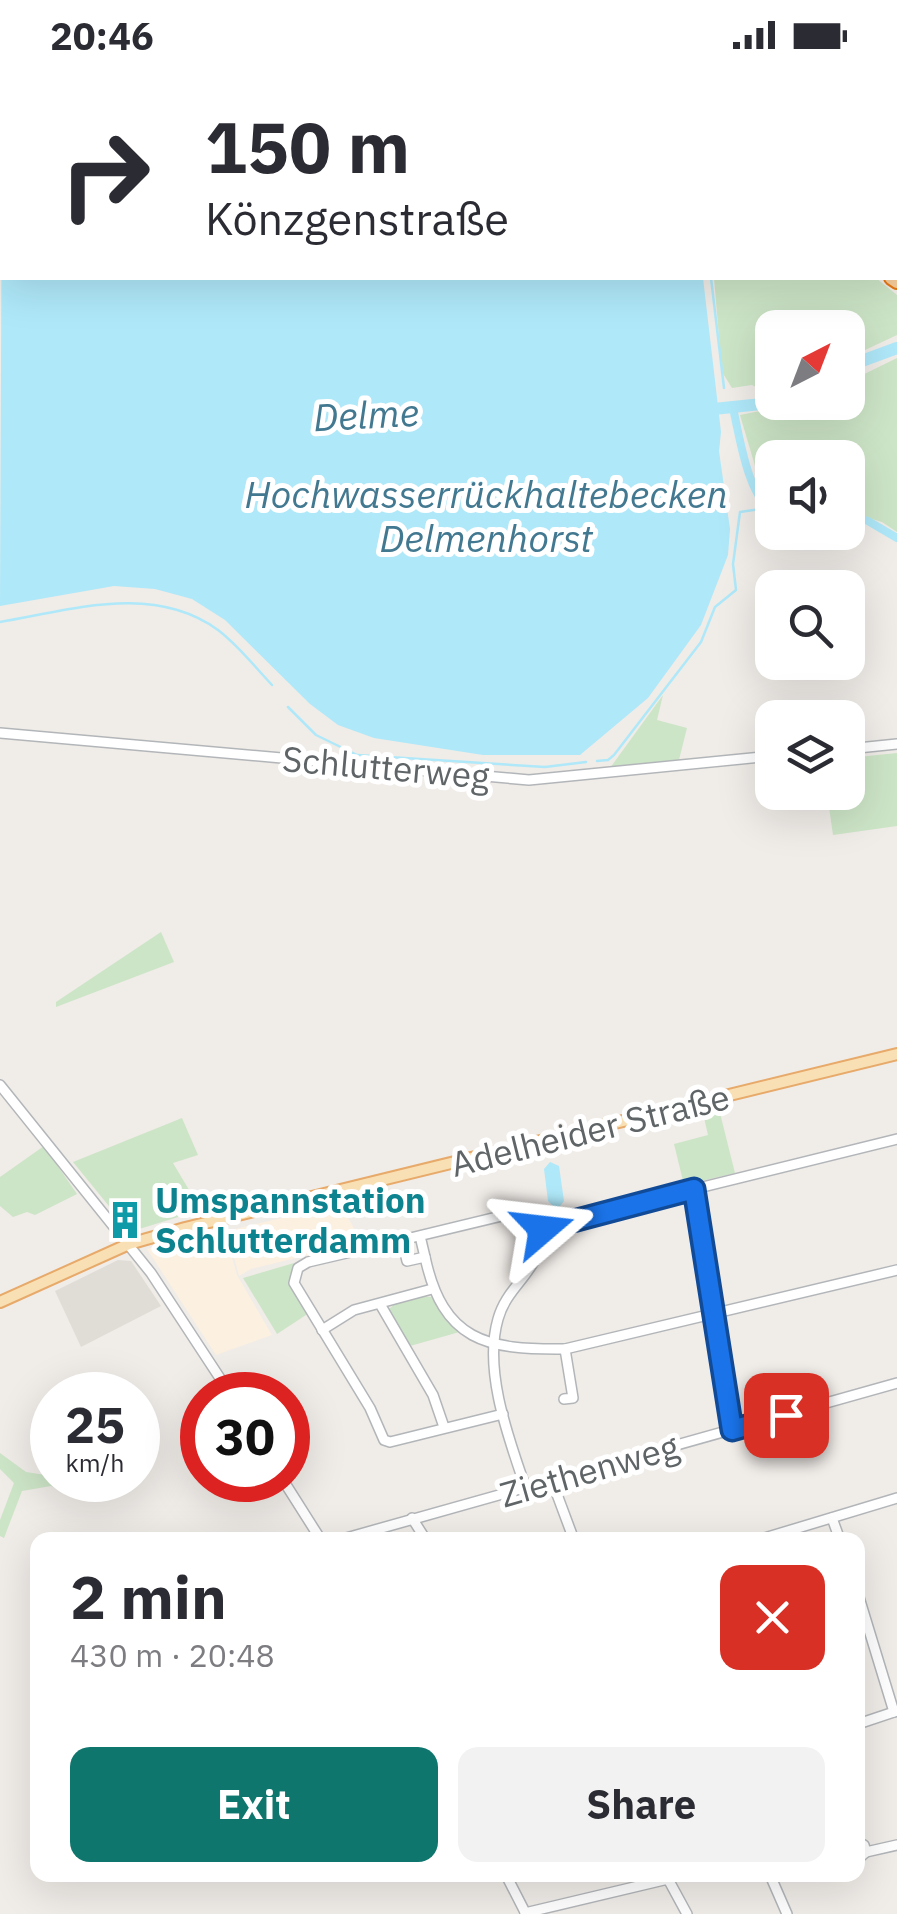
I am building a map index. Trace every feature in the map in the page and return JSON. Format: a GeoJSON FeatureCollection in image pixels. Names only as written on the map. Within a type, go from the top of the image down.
{"type":"FeatureCollection","features":[{"type":"Feature","properties":{"kind":"main road","name":"Adelheider Straße"},"geometry":{"type":"LineString","coordinates":[[0,1302],[129,1244],[897,1054]]}},
{"type":"Feature","properties":{"kind":"street","name":"Schlutterweg"},"geometry":{"type":"LineString","coordinates":[[0,733],[529,780],[755,758]]}},
{"type":"Feature","properties":{"kind":"street"},"geometry":{"type":"LineString","coordinates":[[865,747],[897,744]]}},
{"type":"Feature","properties":{"kind":"street"},"geometry":{"type":"LineString","coordinates":[[0,1085],[129,1244],[216,1372]]}},
{"type":"Feature","properties":{"kind":"street"},"geometry":{"type":"LineString","coordinates":[[503,1414],[390,1442],[384,1440],[370,1408],[294,1283],[298,1268],[308,1262],[514,1213],[543,1229],[897,1139]]}},
{"type":"Feature","properties":{"kind":"street"},"geometry":{"type":"LineString","coordinates":[[694,1189],[732,1430]]}},
{"type":"Feature","properties":{"kind":"street"},"geometry":{"type":"LineString","coordinates":[[526,1488],[494,1381],[496,1344],[498,1318],[539,1257],[543,1229]]}},
{"type":"Feature","properties":{"kind":"street"},"geometry":{"type":"LineString","coordinates":[[420,1236],[432,1289],[450,1320],[466,1332],[496,1344],[565,1349],[897,1270]]}},
{"type":"Feature","properties":{"kind":"street"},"geometry":{"type":"LineString","coordinates":[[402,1240],[407,1261],[425,1257]]}},
{"type":"Feature","properties":{"kind":"street"},"geometry":{"type":"LineString","coordinates":[[322,1330],[354,1310],[432,1289]]}},
{"type":"Feature","properties":{"kind":"street"},"geometry":{"type":"LineString","coordinates":[[380,1304],[433,1394],[444,1427]]}},
{"type":"Feature","properties":{"kind":"street"},"geometry":{"type":"LineString","coordinates":[[565,1349],[573,1398]]}},
{"type":"Feature","properties":{"kind":"street","name":"Ziethenweg"},"geometry":{"type":"LineString","coordinates":[[366,1532],[897,1384]]}},
{"type":"Feature","properties":{"kind":"street"},"geometry":{"type":"LineString","coordinates":[[552,1481],[571,1532]]}},
{"type":"Feature","properties":{"kind":"street"},"geometry":{"type":"LineString","coordinates":[[785,1532],[897,1498]]}},
{"type":"Feature","properties":{"kind":"street"},"geometry":{"type":"LineString","coordinates":[[297,1502],[316,1532]]}},
{"type":"Feature","properties":{"kind":"street"},"geometry":{"type":"LineString","coordinates":[[412,1518],[421,1532]]}},
{"type":"Feature","properties":{"kind":"street"},"geometry":{"type":"LineString","coordinates":[[832,1518],[837,1532]]}},
{"type":"Feature","properties":{"kind":"street"},"geometry":{"type":"LineString","coordinates":[[865,1627],[896,1711],[865,1722]]}},
{"type":"Feature","properties":{"kind":"street"},"geometry":{"type":"LineString","coordinates":[[865,1855],[897,1845]]}},
{"type":"Feature","properties":{"kind":"street"},"geometry":{"type":"LineString","coordinates":[[510,1882],[526,1914],[656,1882]]}},
{"type":"Feature","properties":{"kind":"street"},"geometry":{"type":"LineString","coordinates":[[670,1882],[687,1914]]}},
{"type":"Feature","properties":{"kind":"street"},"geometry":{"type":"LineString","coordinates":[[773,1882],[787,1914]]}},
{"type":"Feature","properties":{"kind":"shaded area"},"geometry":{"type":"Polygon","coordinates":[[[340,1204],[362,1242],[251,1269],[239,1276],[227,1231],[340,1204]]]}},
{"type":"Feature","properties":{"kind":"shaded area"},"geometry":{"type":"Polygon","coordinates":[[[224,1229],[237,1275],[272,1335],[216,1355],[147,1249],[224,1229]]]}},
{"type":"Feature","properties":{"kind":"shaded area"},"geometry":{"type":"Polygon","coordinates":[[[118,1260],[131,1261],[161,1306],[81,1347],[55,1291],[118,1260]]]}},
{"type":"Feature","properties":{"kind":"green space"},"geometry":{"type":"Polygon","coordinates":[[[714,280],[878,280],[897,295],[897,335],[865,350],[865,310],[755,310],[755,387],[732,388],[722,372],[714,280]]]}},
{"type":"Feature","properties":{"kind":"green space"},"geometry":{"type":"Polygon","coordinates":[[[897,358],[897,532],[865,517],[865,440],[755,440],[755,466],[740,415],[755,412],[755,420],[865,420],[865,374],[897,358]]]}},
{"type":"Feature","properties":{"kind":"green space"},"geometry":{"type":"Polygon","coordinates":[[[663,695],[657,720],[687,728],[679,760],[610,768],[663,695]]]}},
{"type":"Feature","properties":{"kind":"green space"},"geometry":{"type":"Polygon","coordinates":[[[897,753],[897,826],[833,835],[829,810],[865,810],[865,756],[897,753]]]}},
{"type":"Feature","properties":{"kind":"green space"},"geometry":{"type":"Polygon","coordinates":[[[161,932],[174,962],[56,1007],[56,1002],[161,932]]]}},
{"type":"Feature","properties":{"kind":"green space"},"geometry":{"type":"Polygon","coordinates":[[[718,1105],[735,1173],[684,1185],[674,1144],[708,1135],[702,1109],[718,1105]]]}},
{"type":"Feature","properties":{"kind":"green space"},"geometry":{"type":"Polygon","coordinates":[[[182,1118],[198,1155],[173,1163],[201,1210],[136,1230],[126,1227],[73,1162],[182,1118]]]}},
{"type":"Feature","properties":{"kind":"green space"},"geometry":{"type":"Polygon","coordinates":[[[44,1146],[77,1194],[35,1215],[27,1212],[13,1217],[0,1206],[0,1177],[44,1146]]]}},
{"type":"Feature","properties":{"kind":"green space"},"geometry":{"type":"Polygon","coordinates":[[[294,1263],[291,1283],[309,1313],[277,1334],[243,1278],[294,1263]]]}},
{"type":"Feature","properties":{"kind":"green space"},"geometry":{"type":"Polygon","coordinates":[[[432,1297],[447,1321],[463,1331],[410,1346],[390,1317],[389,1309],[397,1302],[432,1297]]]}},
{"type":"Feature","properties":{"kind":"green space"},"geometry":{"type":"Polygon","coordinates":[[[0,1453],[30,1473],[30,1490],[22,1491],[4,1538],[0,1536],[0,1520],[14,1483],[0,1469],[0,1453]]]}},
{"type":"Feature","properties":{"kind":"water","name":"Hochwasserrückhaltebecken Delmenhorst"},"geometry":{"type":"Polygon","coordinates":[[[1,280],[703,280],[730,529],[728,555],[701,625],[648,698],[580,755],[483,755],[374,738],[338,725],[310,704],[225,620],[192,599],[155,589],[114,586],[0,606],[1,280]]]}},
{"type":"Feature","properties":{"kind":"water"},"geometry":{"type":"Polygon","coordinates":[[[550,1162],[559,1166],[564,1201],[557,1210],[548,1201],[544,1169],[550,1162]]]}},
{"type":"Feature","properties":{"kind":"waterway"},"geometry":{"type":"LineString","coordinates":[[711,280],[724,388]]}},
{"type":"Feature","properties":{"kind":"waterway","name":"Delme"},"geometry":{"type":"LineString","coordinates":[[865,360],[897,348]]}},
{"type":"Feature","properties":{"kind":"waterway","name":"Delme"},"geometry":{"type":"LineString","coordinates":[[704,410],[755,405]]}},
{"type":"Feature","properties":{"kind":"waterway"},"geometry":{"type":"LineString","coordinates":[[733,408],[755,488]]}},
{"type":"Feature","properties":{"kind":"waterway"},"geometry":{"type":"LineString","coordinates":[[597,761],[614,755],[701,642],[715,607],[736,590],[733,564],[740,512],[755,510]]}},
{"type":"Feature","properties":{"kind":"waterway"},"geometry":{"type":"LineString","coordinates":[[865,520],[897,538]]}},
{"type":"Feature","properties":{"kind":"waterway"},"geometry":{"type":"LineString","coordinates":[[0,622],[112,604],[167,607],[218,630],[272,685]]}},
{"type":"Feature","properties":{"kind":"waterway"},"geometry":{"type":"LineString","coordinates":[[288,707],[316,735],[357,755],[545,767],[586,762]]}},
{"type":"Feature","properties":{"kind":"place","name":"Umspannstation Schlutterdamm"},"geometry":{"type":"Point","coordinates":[125,1220]}},
{"type":"Feature","properties":{"kind":"route"},"geometry":{"type":"LineString","coordinates":[[543,1229],[694,1189],[732,1430],[786,1415]]}}]}
